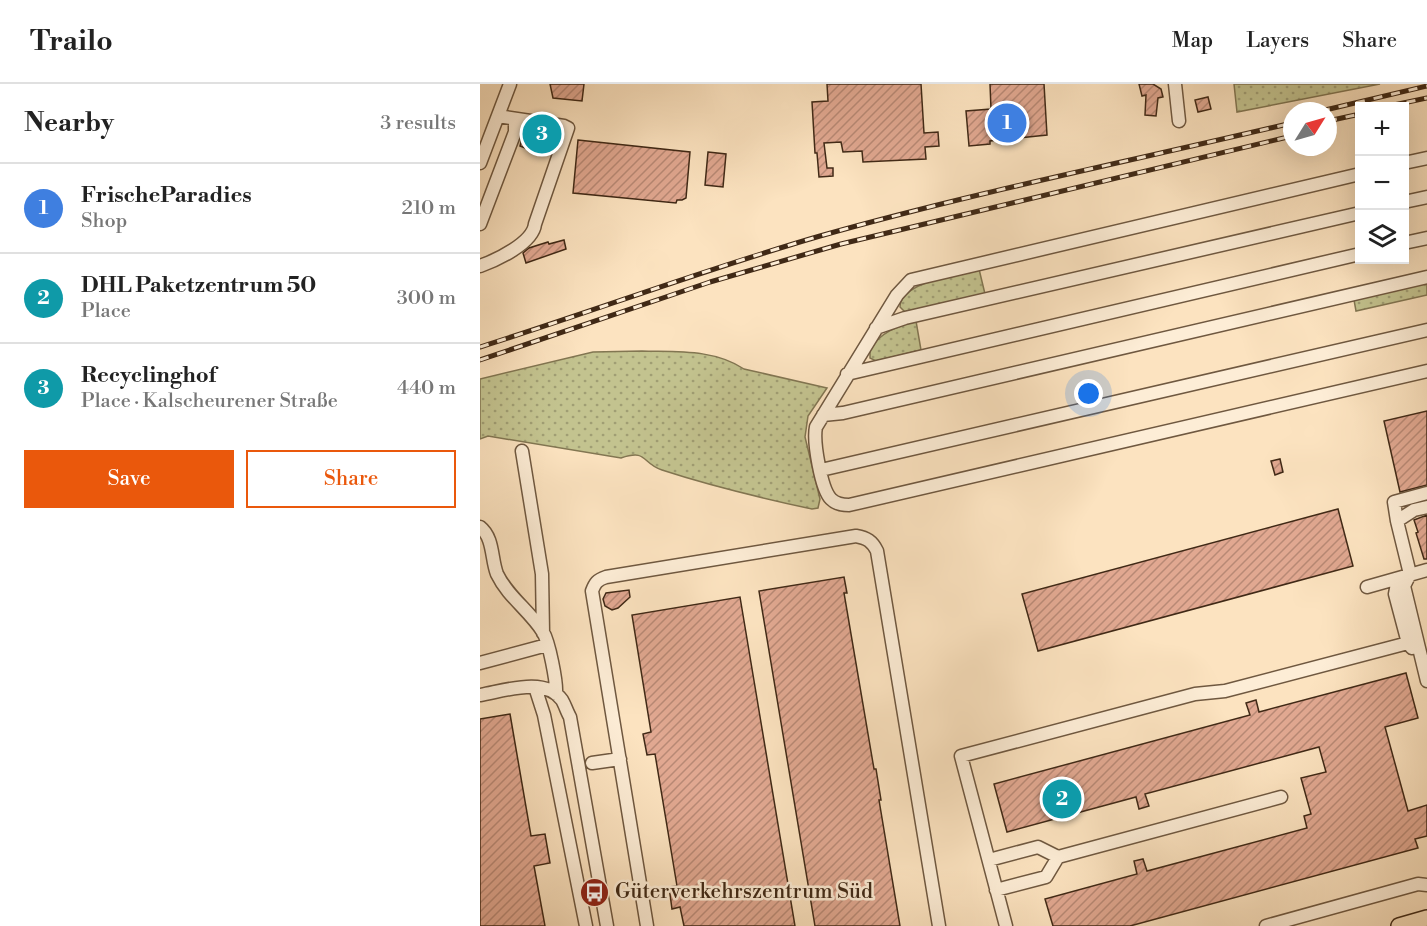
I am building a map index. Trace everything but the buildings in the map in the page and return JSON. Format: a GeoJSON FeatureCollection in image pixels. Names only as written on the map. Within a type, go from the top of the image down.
{"type":"FeatureCollection","features":[{"type":"Feature","properties":{"kind":"main road"},"geometry":{"type":"LineString","coordinates":[[1400,926],[1427,918]]}},
{"type":"Feature","properties":{"kind":"street"},"geometry":{"type":"LineString","coordinates":[[480,163],[510,84]]}},
{"type":"Feature","properties":{"kind":"street"},"geometry":{"type":"LineString","coordinates":[[1175,84],[1179,121]]}},
{"type":"Feature","properties":{"kind":"street"},"geometry":{"type":"LineString","coordinates":[[480,266],[527,240],[534,232],[534,224],[568,128],[498,116]]}},
{"type":"Feature","properties":{"kind":"street"},"geometry":{"type":"LineString","coordinates":[[480,224],[515,132],[515,119]]}},
{"type":"Feature","properties":{"kind":"street"},"geometry":{"type":"LineString","coordinates":[[1409,162],[1427,158]]}},
{"type":"Feature","properties":{"kind":"street"},"geometry":{"type":"LineString","coordinates":[[1355,175],[918,277],[901,288],[847,374],[815,432],[827,492],[832,500],[849,505],[1427,371]]}},
{"type":"Feature","properties":{"kind":"street"},"geometry":{"type":"LineString","coordinates":[[1409,201],[1427,197]]}},
{"type":"Feature","properties":{"kind":"street"},"geometry":{"type":"LineString","coordinates":[[875,329],[905,318],[1355,214]]}},
{"type":"Feature","properties":{"kind":"street"},"geometry":{"type":"LineString","coordinates":[[1409,242],[1427,238]]}},
{"type":"Feature","properties":{"kind":"street"},"geometry":{"type":"LineString","coordinates":[[847,374],[1355,255]]}},
{"type":"Feature","properties":{"kind":"street"},"geometry":{"type":"LineString","coordinates":[[823,415],[843,413],[1427,277]]}},
{"type":"Feature","properties":{"kind":"street"},"geometry":{"type":"LineString","coordinates":[[821,470],[1427,330]]}},
{"type":"Feature","properties":{"kind":"street"},"geometry":{"type":"LineString","coordinates":[[522,451],[542,574],[545,639],[557,685],[556,694]]}},
{"type":"Feature","properties":{"kind":"street"},"geometry":{"type":"LineString","coordinates":[[1427,493],[1394,502],[1410,574],[1404,586],[1424,658],[1427,681]]}},
{"type":"Feature","properties":{"kind":"street"},"geometry":{"type":"LineString","coordinates":[[1397,521],[1414,510],[1427,507]]}},
{"type":"Feature","properties":{"kind":"street"},"geometry":{"type":"LineString","coordinates":[[480,527],[488,537],[497,573],[545,639]]}},
{"type":"Feature","properties":{"kind":"street"},"geometry":{"type":"LineString","coordinates":[[647,926],[592,591],[594,584],[598,580],[856,536],[873,543],[877,551],[939,926]]}},
{"type":"Feature","properties":{"kind":"street"},"geometry":{"type":"LineString","coordinates":[[1367,587],[1427,570]]}},
{"type":"Feature","properties":{"kind":"street"},"geometry":{"type":"LineString","coordinates":[[1410,574],[1397,584],[1395,594],[1408,644],[1424,658]]}},
{"type":"Feature","properties":{"kind":"street"},"geometry":{"type":"LineString","coordinates":[[480,663],[545,639]]}},
{"type":"Feature","properties":{"kind":"street"},"geometry":{"type":"LineString","coordinates":[[1006,926],[961,756],[1195,694],[1225,691],[1408,644]]}},
{"type":"Feature","properties":{"kind":"street"},"geometry":{"type":"LineString","coordinates":[[535,687],[544,715],[586,926]]}},
{"type":"Feature","properties":{"kind":"street"},"geometry":{"type":"LineString","coordinates":[[480,695],[535,687],[551,690],[562,700],[570,717],[606,926]]}},
{"type":"Feature","properties":{"kind":"street"},"geometry":{"type":"LineString","coordinates":[[592,763],[620,759]]}},
{"type":"Feature","properties":{"kind":"street"},"geometry":{"type":"LineString","coordinates":[[989,860],[1038,847],[1058,857],[1281,796]]}},
{"type":"Feature","properties":{"kind":"street"},"geometry":{"type":"LineString","coordinates":[[996,890],[1046,877],[1058,857]]}},
{"type":"Feature","properties":{"kind":"street"},"geometry":{"type":"LineString","coordinates":[[1266,926],[1418,884],[1427,885]]}},
{"type":"Feature","properties":{"kind":"green space"},"geometry":{"type":"Polygon","coordinates":[[[1234,84],[1380,84],[1283,102],[1237,112],[1234,84]]]}},
{"type":"Feature","properties":{"kind":"green space"},"geometry":{"type":"Polygon","coordinates":[[[979,269],[985,294],[910,312],[905,312],[900,307],[903,298],[920,285],[979,269]]]}},
{"type":"Feature","properties":{"kind":"green space"},"geometry":{"type":"Polygon","coordinates":[[[1427,283],[1427,295],[1356,311],[1354,300],[1427,283]]]}},
{"type":"Feature","properties":{"kind":"green space"},"geometry":{"type":"Polygon","coordinates":[[[916,321],[921,350],[876,361],[870,358],[870,349],[879,338],[896,328],[916,321]]]}},
{"type":"Feature","properties":{"kind":"green space"},"geometry":{"type":"Polygon","coordinates":[[[642,351],[708,355],[744,369],[827,388],[808,416],[805,437],[820,499],[818,508],[793,505],[699,481],[662,470],[636,455],[621,458],[488,436],[480,439],[480,379],[593,352],[642,351]]]}},
{"type":"Feature","properties":{"kind":"railway"},"geometry":{"type":"LineString","coordinates":[[1337,107],[1427,86]]}},
{"type":"Feature","properties":{"kind":"railway"},"geometry":{"type":"LineString","coordinates":[[1408,102],[1427,98]]}},
{"type":"Feature","properties":{"kind":"railway"},"geometry":{"type":"LineString","coordinates":[[1337,119],[1355,115]]}},
{"type":"Feature","properties":{"kind":"railway"},"geometry":{"type":"LineString","coordinates":[[480,347],[820,236],[997,191],[1283,125]]}},
{"type":"Feature","properties":{"kind":"railway"},"geometry":{"type":"LineString","coordinates":[[480,360],[710,282],[841,244],[1283,138]]}},
{"type":"Feature","properties":{"kind":"place","name":"FrischeParadies"},"geometry":{"type":"Point","coordinates":[1007,123]}},
{"type":"Feature","properties":{"kind":"place","name":"Recyclinghof"},"geometry":{"type":"Point","coordinates":[542,134]}},
{"type":"Feature","properties":{"kind":"place","name":"DHL Paketzentrum 50"},"geometry":{"type":"Point","coordinates":[1062,799]}},
{"type":"Feature","properties":{"kind":"place","name":"Güterverkehrszentrum Süd"},"geometry":{"type":"Point","coordinates":[594,892]}}]}
